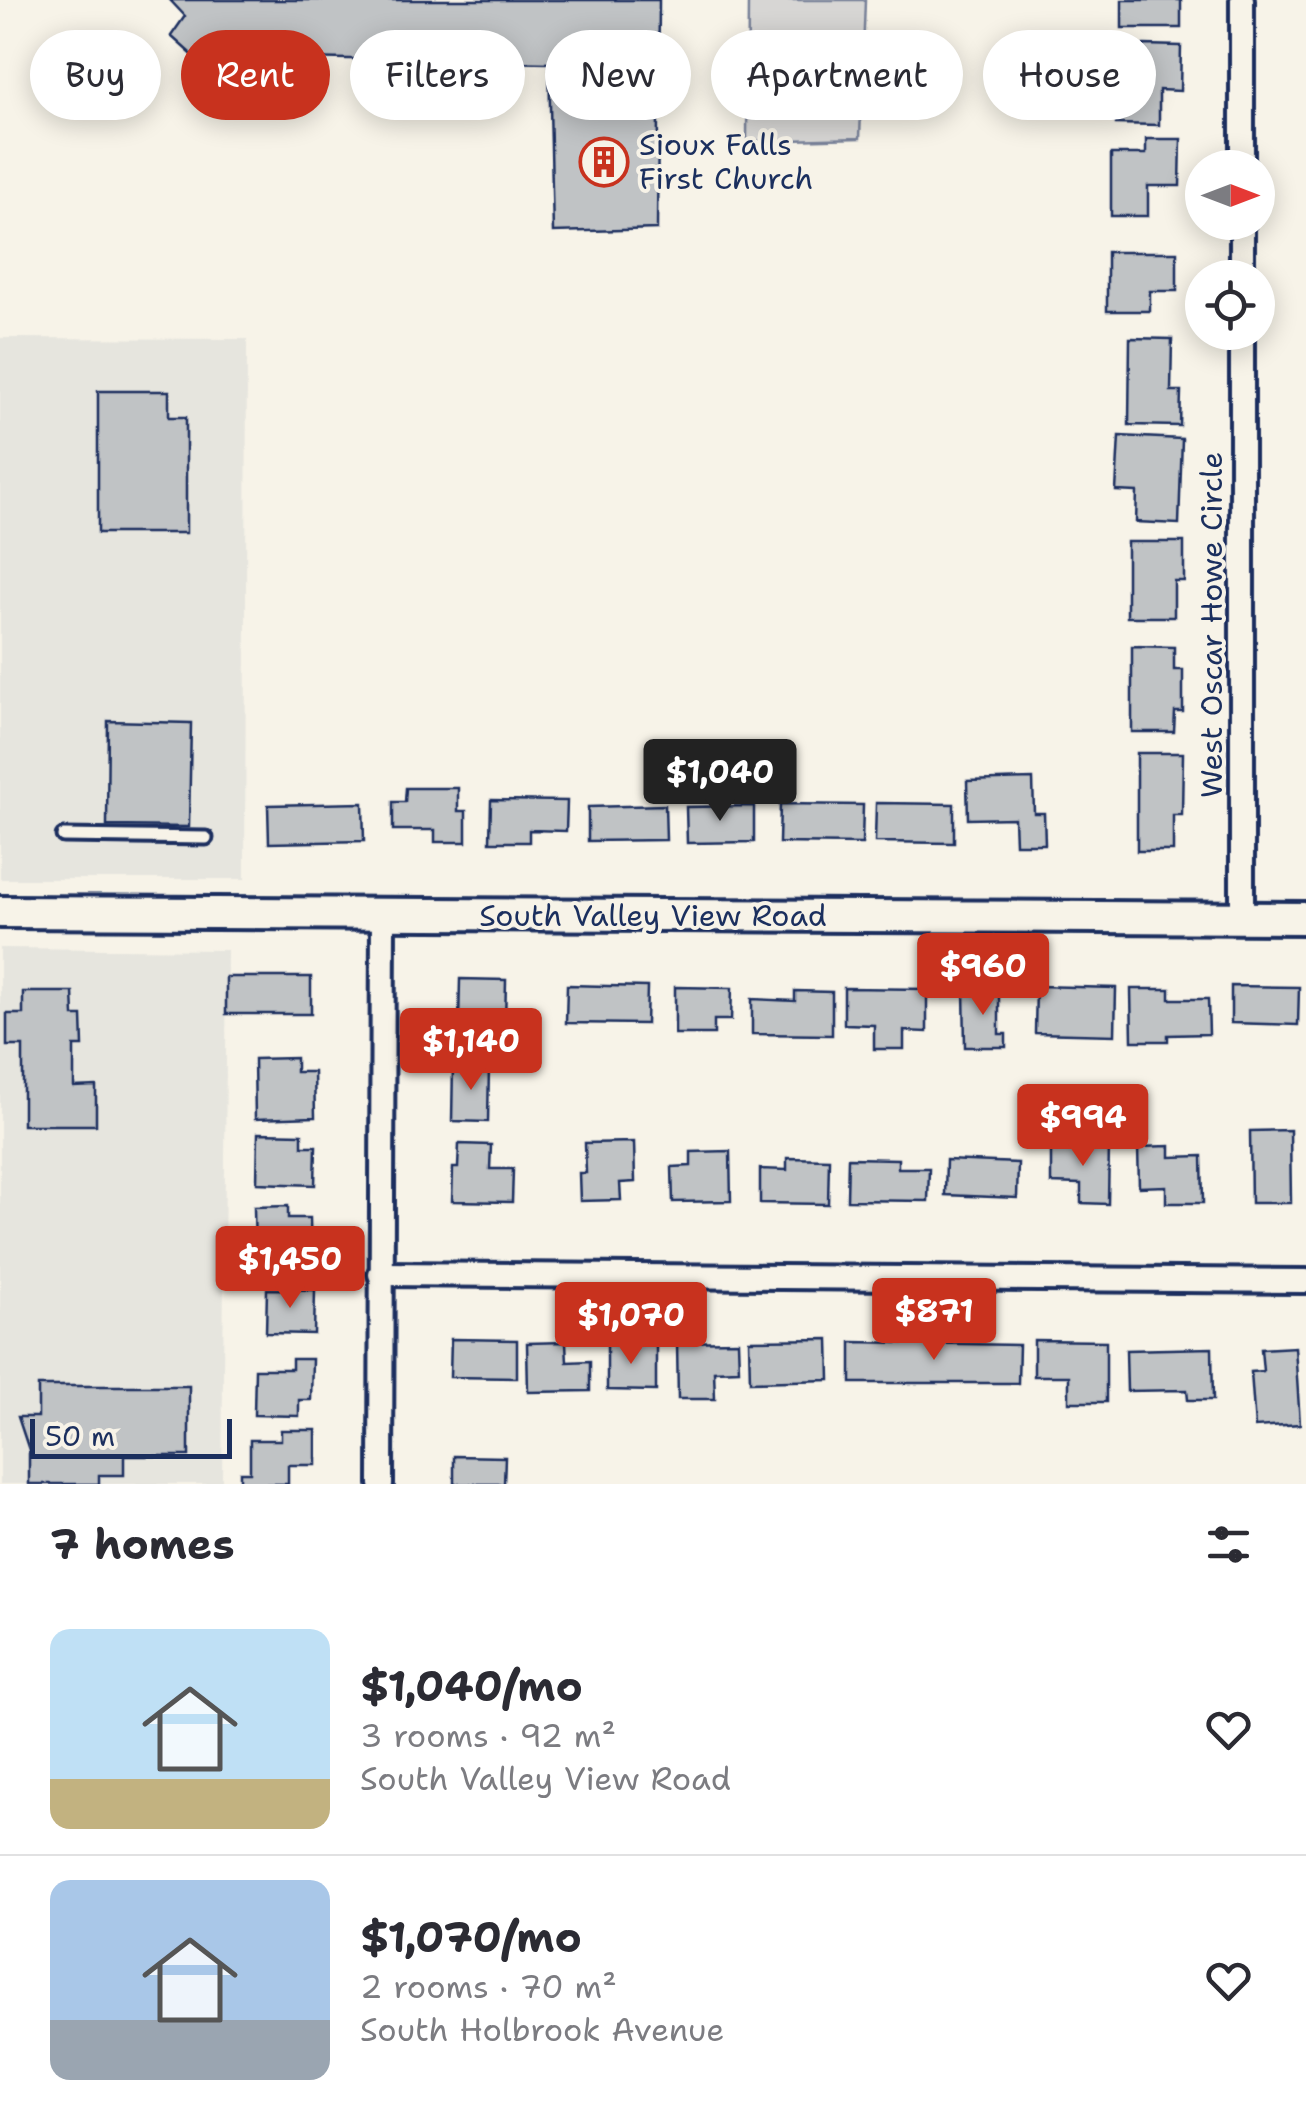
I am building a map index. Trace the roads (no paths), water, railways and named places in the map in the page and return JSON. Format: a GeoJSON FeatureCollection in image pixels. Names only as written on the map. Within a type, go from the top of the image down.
{"type":"FeatureCollection","features":[{"type":"Feature","properties":{"kind":"street"},"geometry":{"type":"LineString","coordinates":[[1242,0],[1242,150]]}},
{"type":"Feature","properties":{"kind":"street","name":"West Oscar Howe Circle"},"geometry":{"type":"LineString","coordinates":[[1242,350],[1242,918]]}},
{"type":"Feature","properties":{"kind":"street","name":"South Valley View Road"},"geometry":{"type":"LineString","coordinates":[[0,912],[1306,918]]}},
{"type":"Feature","properties":{"kind":"street"},"geometry":{"type":"LineString","coordinates":[[382,1484],[383,916]]}},
{"type":"Feature","properties":{"kind":"street"},"geometry":{"type":"LineString","coordinates":[[380,1274],[1306,1281]]}},
{"type":"Feature","properties":{"kind":"lane"},"geometry":{"type":"LineString","coordinates":[[63,836],[206,838]]}},
{"type":"Feature","properties":{"kind":"place","name":"Sioux Falls First Church"},"geometry":{"type":"Point","coordinates":[604,162]}}]}
